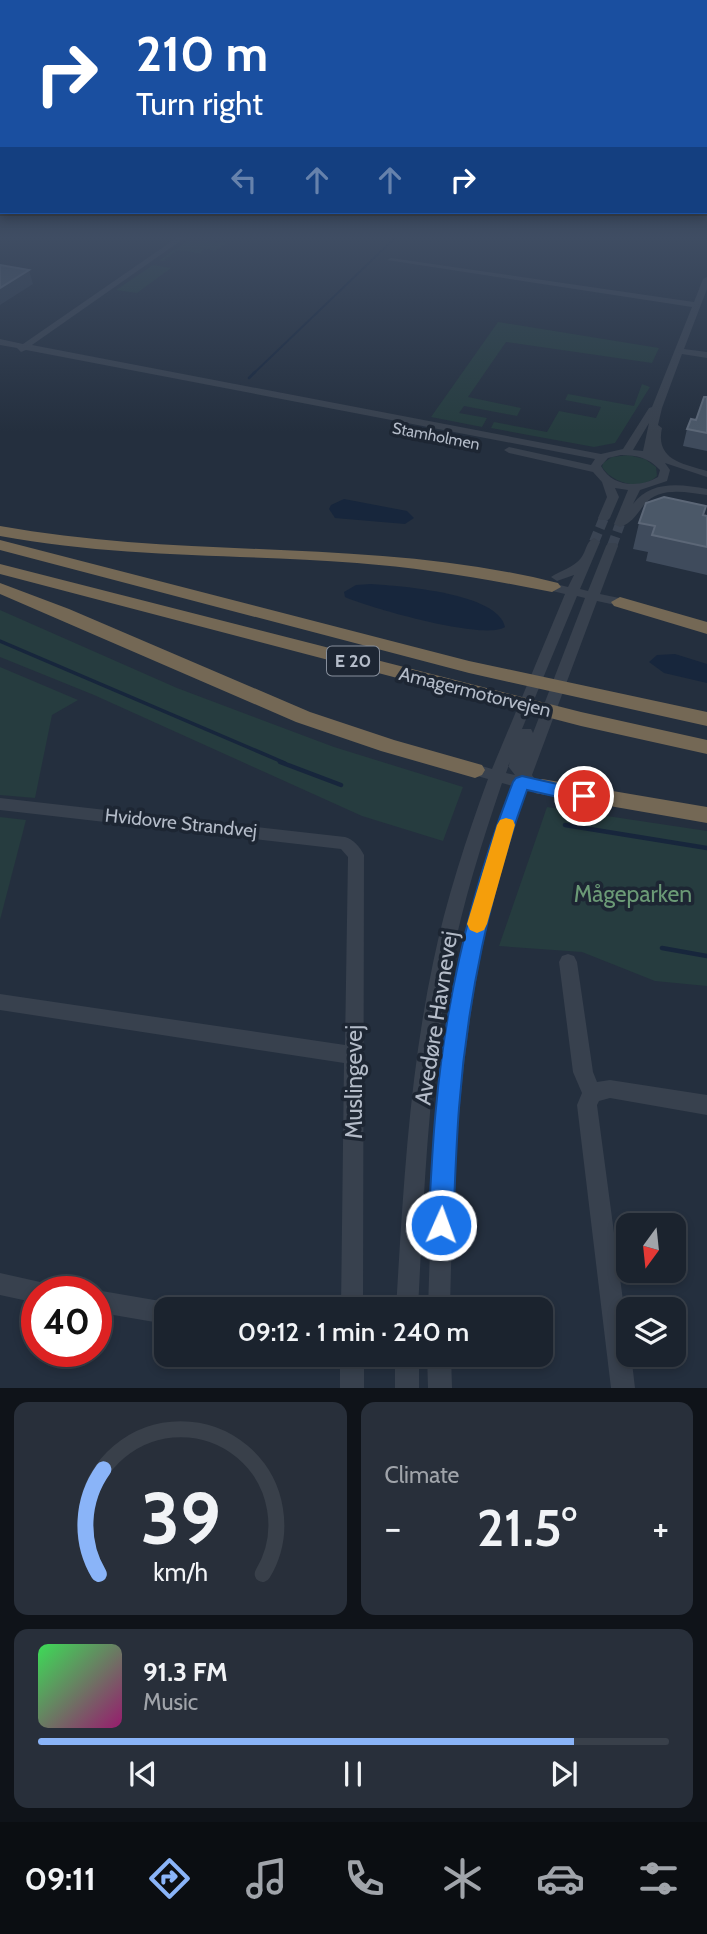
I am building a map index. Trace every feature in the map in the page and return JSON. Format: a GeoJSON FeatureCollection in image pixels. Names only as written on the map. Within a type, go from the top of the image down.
{"type":"FeatureCollection","features":[{"type":"Feature","properties":{"kind":"highway"},"geometry":{"type":"LineString","coordinates":[[0,531],[127,548],[204,554],[330,556],[419,563],[531,578],[555,584]]}},
{"type":"Feature","properties":{"kind":"highway","name":"Amagermotorvejen"},"geometry":{"type":"LineString","coordinates":[[0,545],[470,667],[707,719]]}},
{"type":"Feature","properties":{"kind":"highway","name":"Amagermotorvejen"},"geometry":{"type":"LineString","coordinates":[[0,569],[554,712],[707,747]]}},
{"type":"Feature","properties":{"kind":"highway"},"geometry":{"type":"LineString","coordinates":[[0,588],[60,611],[294,713],[377,742],[475,770]]}},
{"type":"Feature","properties":{"kind":"highway"},"geometry":{"type":"LineString","coordinates":[[620,602],[707,628]]}},
{"type":"Feature","properties":{"kind":"highway"},"geometry":{"type":"LineString","coordinates":[[529,782],[707,815]]}},
{"type":"Feature","properties":{"kind":"street"},"geometry":{"type":"LineString","coordinates":[[14,354],[89,302]]}},
{"type":"Feature","properties":{"kind":"street"},"geometry":{"type":"LineString","coordinates":[[675,302],[697,305]]}},
{"type":"Feature","properties":{"kind":"street"},"geometry":{"type":"LineString","coordinates":[[647,456],[656,410],[698,302]]}},
{"type":"Feature","properties":{"kind":"street","name":"Stamholmen"},"geometry":{"type":"LineString","coordinates":[[0,342],[596,469]]}},
{"type":"Feature","properties":{"kind":"street","name":"Stamholmen"},"geometry":{"type":"LineString","coordinates":[[0,351],[602,457]]}},
{"type":"Feature","properties":{"kind":"street"},"geometry":{"type":"LineString","coordinates":[[679,351],[707,355]]}},
{"type":"Feature","properties":{"kind":"street"},"geometry":{"type":"LineString","coordinates":[[626,452],[632,446],[649,412],[656,410]]}},
{"type":"Feature","properties":{"kind":"street"},"geometry":{"type":"LineString","coordinates":[[656,410],[655,437],[659,453],[673,464],[707,476]]}},
{"type":"Feature","properties":{"kind":"street"},"geometry":{"type":"LineString","coordinates":[[604,518],[613,497],[607,480],[596,469],[602,457],[626,452],[647,456],[661,464],[664,475]]}},
{"type":"Feature","properties":{"kind":"street"},"geometry":{"type":"LineString","coordinates":[[607,480],[637,487],[655,484],[664,475],[707,476]]}},
{"type":"Feature","properties":{"kind":"street"},"geometry":{"type":"LineString","coordinates":[[664,475],[707,490]]}},
{"type":"Feature","properties":{"kind":"street"},"geometry":{"type":"LineString","coordinates":[[637,487],[632,492],[620,524],[632,517],[644,498],[655,493],[673,488],[707,490]]}},
{"type":"Feature","properties":{"kind":"street"},"geometry":{"type":"LineString","coordinates":[[572,594],[594,542]]}},
{"type":"Feature","properties":{"kind":"street","name":"Avedøre Havnevej"},"geometry":{"type":"LineString","coordinates":[[408,1297],[413,1197],[424,1083],[456,904],[476,832],[498,776],[525,740],[559,685],[559,657],[593,596],[612,546]]}},
{"type":"Feature","properties":{"kind":"street"},"geometry":{"type":"LineString","coordinates":[[525,740],[580,605],[572,594],[555,584],[587,559]]}},
{"type":"Feature","properties":{"kind":"street"},"geometry":{"type":"LineString","coordinates":[[572,594],[620,602]]}},
{"type":"Feature","properties":{"kind":"street","name":"Avedøre Havnevej"},"geometry":{"type":"LineString","coordinates":[[439,1297],[447,1106],[464,991],[488,881],[529,782],[525,740]]}},
{"type":"Feature","properties":{"kind":"street"},"geometry":{"type":"LineString","coordinates":[[475,770],[529,782]]}},
{"type":"Feature","properties":{"kind":"street","name":"Hvidovre Strandvej"},"geometry":{"type":"LineString","coordinates":[[0,804],[345,843],[356,855]]}},
{"type":"Feature","properties":{"kind":"street","name":"Muslingevej"},"geometry":{"type":"LineString","coordinates":[[352,1297],[356,855]]}},
{"type":"Feature","properties":{"kind":"street"},"geometry":{"type":"LineString","coordinates":[[568,962],[583,1072],[592,1093],[587,1105],[623,1388]]}},
{"type":"Feature","properties":{"kind":"street"},"geometry":{"type":"LineString","coordinates":[[0,1002],[354,1055]]}},
{"type":"Feature","properties":{"kind":"street"},"geometry":{"type":"LineString","coordinates":[[592,1093],[610,1089],[707,1105]]}},
{"type":"Feature","properties":{"kind":"street"},"geometry":{"type":"LineString","coordinates":[[0,1284],[21,1288]]}},
{"type":"Feature","properties":{"kind":"street"},"geometry":{"type":"LineString","coordinates":[[112,1304],[154,1311]]}},
{"type":"Feature","properties":{"kind":"street"},"geometry":{"type":"LineString","coordinates":[[352,1367],[352,1388]]}},
{"type":"Feature","properties":{"kind":"street"},"geometry":{"type":"LineString","coordinates":[[407,1367],[407,1388]]}},
{"type":"Feature","properties":{"kind":"street"},"geometry":{"type":"LineString","coordinates":[[439,1367],[440,1388]]}},
{"type":"Feature","properties":{"kind":"green space"},"geometry":{"type":"Polygon","coordinates":[[[498,322],[659,348],[652,363],[506,342],[468,397],[521,408],[517,416],[464,406],[459,413],[487,418],[482,427],[431,417],[498,322]]]}},
{"type":"Feature","properties":{"kind":"green space"},"geometry":{"type":"Polygon","coordinates":[[[642,384],[650,387],[615,443],[594,447],[491,428],[494,422],[547,432],[559,411],[596,418],[601,407],[565,400],[568,394],[634,406],[642,384]]]}},
{"type":"Feature","properties":{"kind":"green space"},"geometry":{"type":"Polygon","coordinates":[[[628,455],[645,459],[656,467],[657,476],[643,483],[628,484],[613,478],[602,467],[603,463],[612,457],[628,455]]]}},
{"type":"Feature","properties":{"kind":"green space"},"geometry":{"type":"Polygon","coordinates":[[[0,610],[177,688],[334,747],[463,787],[443,841],[362,816],[94,695],[0,657],[0,610]]]}},
{"type":"Feature","properties":{"kind":"green space"},"geometry":{"type":"Polygon","coordinates":[[[0,667],[78,700],[52,715],[35,798],[0,795],[0,667]]]}},
{"type":"Feature","properties":{"kind":"green space","name":"Mågeparken"},"geometry":{"type":"Polygon","coordinates":[[[547,807],[707,831],[707,986],[655,981],[582,952],[499,946],[547,807]]]}},
{"type":"Feature","properties":{"kind":"green space"},"geometry":{"type":"Polygon","coordinates":[[[0,817],[26,820],[0,920],[0,817]]]}},
{"type":"Feature","properties":{"kind":"water"},"geometry":{"type":"Polygon","coordinates":[[[344,499],[407,511],[414,518],[405,524],[335,518],[329,509],[331,505],[344,499]]]}},
{"type":"Feature","properties":{"kind":"water"},"geometry":{"type":"Polygon","coordinates":[[[356,585],[425,590],[467,599],[498,615],[505,627],[475,630],[452,627],[401,615],[345,597],[344,592],[356,585]]]}},
{"type":"Feature","properties":{"kind":"water"},"geometry":{"type":"Polygon","coordinates":[[[675,654],[707,664],[707,683],[664,673],[649,662],[657,655],[675,654]]]}},
{"type":"Feature","properties":{"kind":"building"},"geometry":{"type":"Polygon","coordinates":[[[704,397],[707,397],[707,433],[687,429],[691,419],[696,420],[704,397]]]}},
{"type":"Feature","properties":{"kind":"building"},"geometry":{"type":"Polygon","coordinates":[[[664,497],[706,506],[703,515],[707,516],[707,547],[652,535],[655,526],[639,523],[646,503],[664,497]]]}},
{"type":"Feature","properties":{"kind":"waterway"},"geometry":{"type":"LineString","coordinates":[[253,374],[328,302]]}},
{"type":"Feature","properties":{"kind":"waterway"},"geometry":{"type":"LineString","coordinates":[[249,378],[253,374]]}},
{"type":"Feature","properties":{"kind":"waterway"},"geometry":{"type":"LineString","coordinates":[[0,641],[285,763]]}},
{"type":"Feature","properties":{"kind":"waterway"},"geometry":{"type":"LineString","coordinates":[[280,762],[341,785]]}},
{"type":"Feature","properties":{"kind":"waterway"},"geometry":{"type":"LineString","coordinates":[[565,825],[707,848]]}},
{"type":"Feature","properties":{"kind":"waterway"},"geometry":{"type":"LineString","coordinates":[[662,948],[707,956]]}},
{"type":"Feature","properties":{"kind":"tunnel"},"geometry":{"type":"LineString","coordinates":[[594,542],[604,518]]}},
{"type":"Feature","properties":{"kind":"tunnel"},"geometry":{"type":"LineString","coordinates":[[612,546],[620,524]]}},
{"type":"Feature","properties":{"kind":"slow traffic"},"geometry":{"type":"LineString","coordinates":[[477,924],[506,825]]}},
{"type":"Feature","properties":{"kind":"route"},"geometry":{"type":"LineString","coordinates":[[441,1225],[447,1106],[464,991],[488,881],[513,804],[522,782],[584,796]]}}]}
